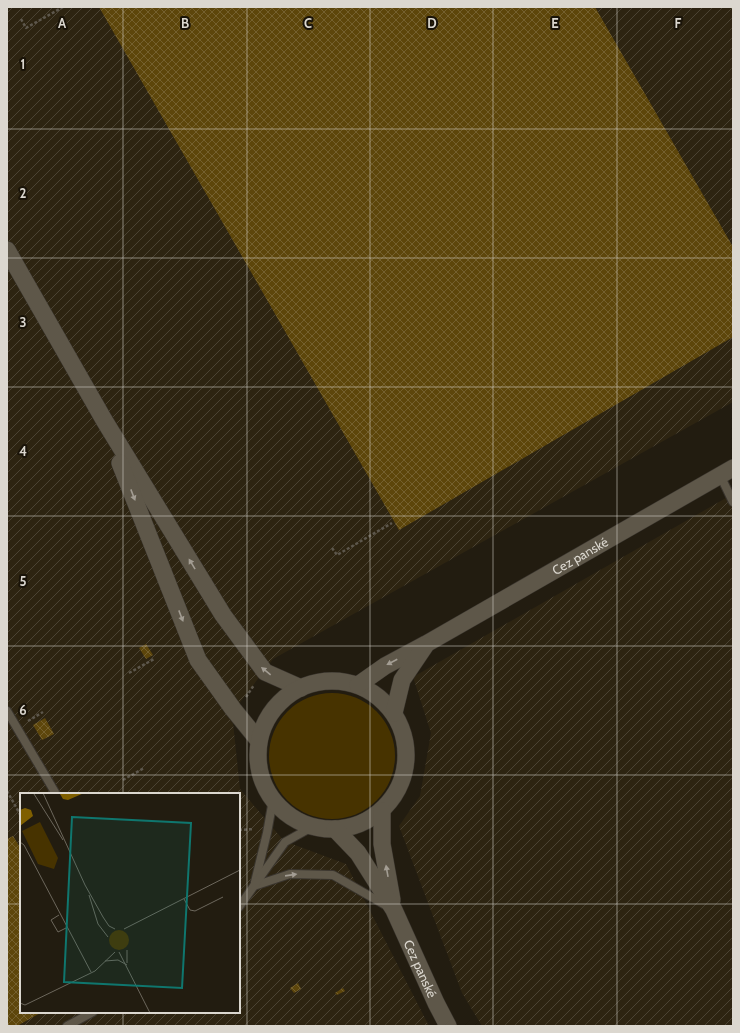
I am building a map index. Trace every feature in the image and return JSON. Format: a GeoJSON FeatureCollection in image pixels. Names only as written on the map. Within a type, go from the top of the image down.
{"type":"FeatureCollection","features":[{"type":"Feature","properties":{"kind":"street"},"geometry":{"type":"LineString","coordinates":[[7,250],[104,420],[228,621],[265,672],[301,688]]}},
{"type":"Feature","properties":{"kind":"street"},"geometry":{"type":"LineString","coordinates":[[104,420],[198,660],[233,709],[259,741]]}},
{"type":"Feature","properties":{"kind":"street","name":"Cez panské"},"geometry":{"type":"LineString","coordinates":[[358,685],[384,666],[426,644],[727,471]]}},
{"type":"Feature","properties":{"kind":"street","name":"Cez panské"},"geometry":{"type":"LineString","coordinates":[[394,713],[402,680],[426,644]]}},
{"type":"Feature","properties":{"kind":"street"},"geometry":{"type":"LineString","coordinates":[[339,681],[358,685],[375,694],[394,713],[404,738],[406,764],[398,790],[382,811],[359,824],[335,829],[312,827],[290,816],[273,800],[262,780],[258,757],[259,741],[271,713],[284,698],[301,688],[319,682],[339,681]]}},
{"type":"Feature","properties":{"kind":"street","name":"Cez panské"},"geometry":{"type":"LineString","coordinates":[[382,811],[382,844],[394,910]]}},
{"type":"Feature","properties":{"kind":"street","name":"Cez panské"},"geometry":{"type":"LineString","coordinates":[[335,829],[358,853],[394,910],[448,1026]]}},
{"type":"Feature","properties":{"kind":"lane"},"geometry":{"type":"LineString","coordinates":[[727,471],[733,502]]}},
{"type":"Feature","properties":{"kind":"lane"},"geometry":{"type":"LineString","coordinates":[[7,710],[55,793]]}},
{"type":"Feature","properties":{"kind":"lane"},"geometry":{"type":"LineString","coordinates":[[254,886],[268,833],[273,800]]}},
{"type":"Feature","properties":{"kind":"lane"},"geometry":{"type":"LineString","coordinates":[[240,906],[285,842],[312,827]]}},
{"type":"Feature","properties":{"kind":"lane"},"geometry":{"type":"LineString","coordinates":[[254,886],[290,874],[333,875],[394,910]]}},
{"type":"Feature","properties":{"kind":"lane"},"geometry":{"type":"LineString","coordinates":[[67,1026],[91,1013]]}},
{"type":"Feature","properties":{"kind":"path"},"geometry":{"type":"LineString","coordinates":[[21,19],[26,28],[63,7]]}},
{"type":"Feature","properties":{"kind":"path"},"geometry":{"type":"LineString","coordinates":[[332,548],[337,555],[392,523]]}},
{"type":"Feature","properties":{"kind":"path"},"geometry":{"type":"LineString","coordinates":[[129,672],[154,659]]}},
{"type":"Feature","properties":{"kind":"path"},"geometry":{"type":"LineString","coordinates":[[246,697],[254,686]]}},
{"type":"Feature","properties":{"kind":"path"},"geometry":{"type":"LineString","coordinates":[[124,780],[144,768]]}},
{"type":"Feature","properties":{"kind":"path"},"geometry":{"type":"LineString","coordinates":[[7,791],[20,814]]}},
{"type":"Feature","properties":{"kind":"path"},"geometry":{"type":"LineString","coordinates":[[240,830],[258,829]]}},
{"type":"Feature","properties":{"kind":"shaded area"},"geometry":{"type":"Polygon","coordinates":[[[7,7],[733,7],[733,402],[273,659],[232,713],[240,789],[284,841],[346,864],[429,1026],[7,1026],[7,7]]]}},
{"type":"Feature","properties":{"kind":"shaded area"},"geometry":{"type":"Polygon","coordinates":[[[733,494],[733,1026],[482,1026],[462,993],[399,826],[420,796],[431,733],[413,677],[733,494]]]}},
{"type":"Feature","properties":{"kind":"shaded area"},"geometry":{"type":"Polygon","coordinates":[[[332,693],[356,698],[367,704],[380,716],[390,732],[395,756],[390,780],[384,791],[372,804],[356,814],[332,819],[308,814],[297,808],[284,796],[274,780],[269,756],[274,732],[280,721],[292,708],[308,698],[332,693]]]}},
{"type":"Feature","properties":{"kind":"building"},"geometry":{"type":"Polygon","coordinates":[[[99,7],[595,7],[733,247],[733,337],[399,530],[99,7]]]}},
{"type":"Feature","properties":{"kind":"building"},"geometry":{"type":"Polygon","coordinates":[[[146,644],[153,655],[146,659],[139,648],[146,644]]]}},
{"type":"Feature","properties":{"kind":"building"},"geometry":{"type":"Polygon","coordinates":[[[45,718],[54,734],[42,740],[33,725],[45,718]]]}},
{"type":"Feature","properties":{"kind":"building"},"geometry":{"type":"Polygon","coordinates":[[[13,836],[20,847],[20,1013],[40,1013],[17,1026],[7,1026],[7,839],[13,836]]]}},
{"type":"Feature","properties":{"kind":"building"},"geometry":{"type":"Polygon","coordinates":[[[298,983],[301,989],[294,993],[290,988],[298,983]]]}},
{"type":"Feature","properties":{"kind":"building"},"geometry":{"type":"Polygon","coordinates":[[[343,988],[345,991],[337,995],[335,993],[343,988]]]}}]}
